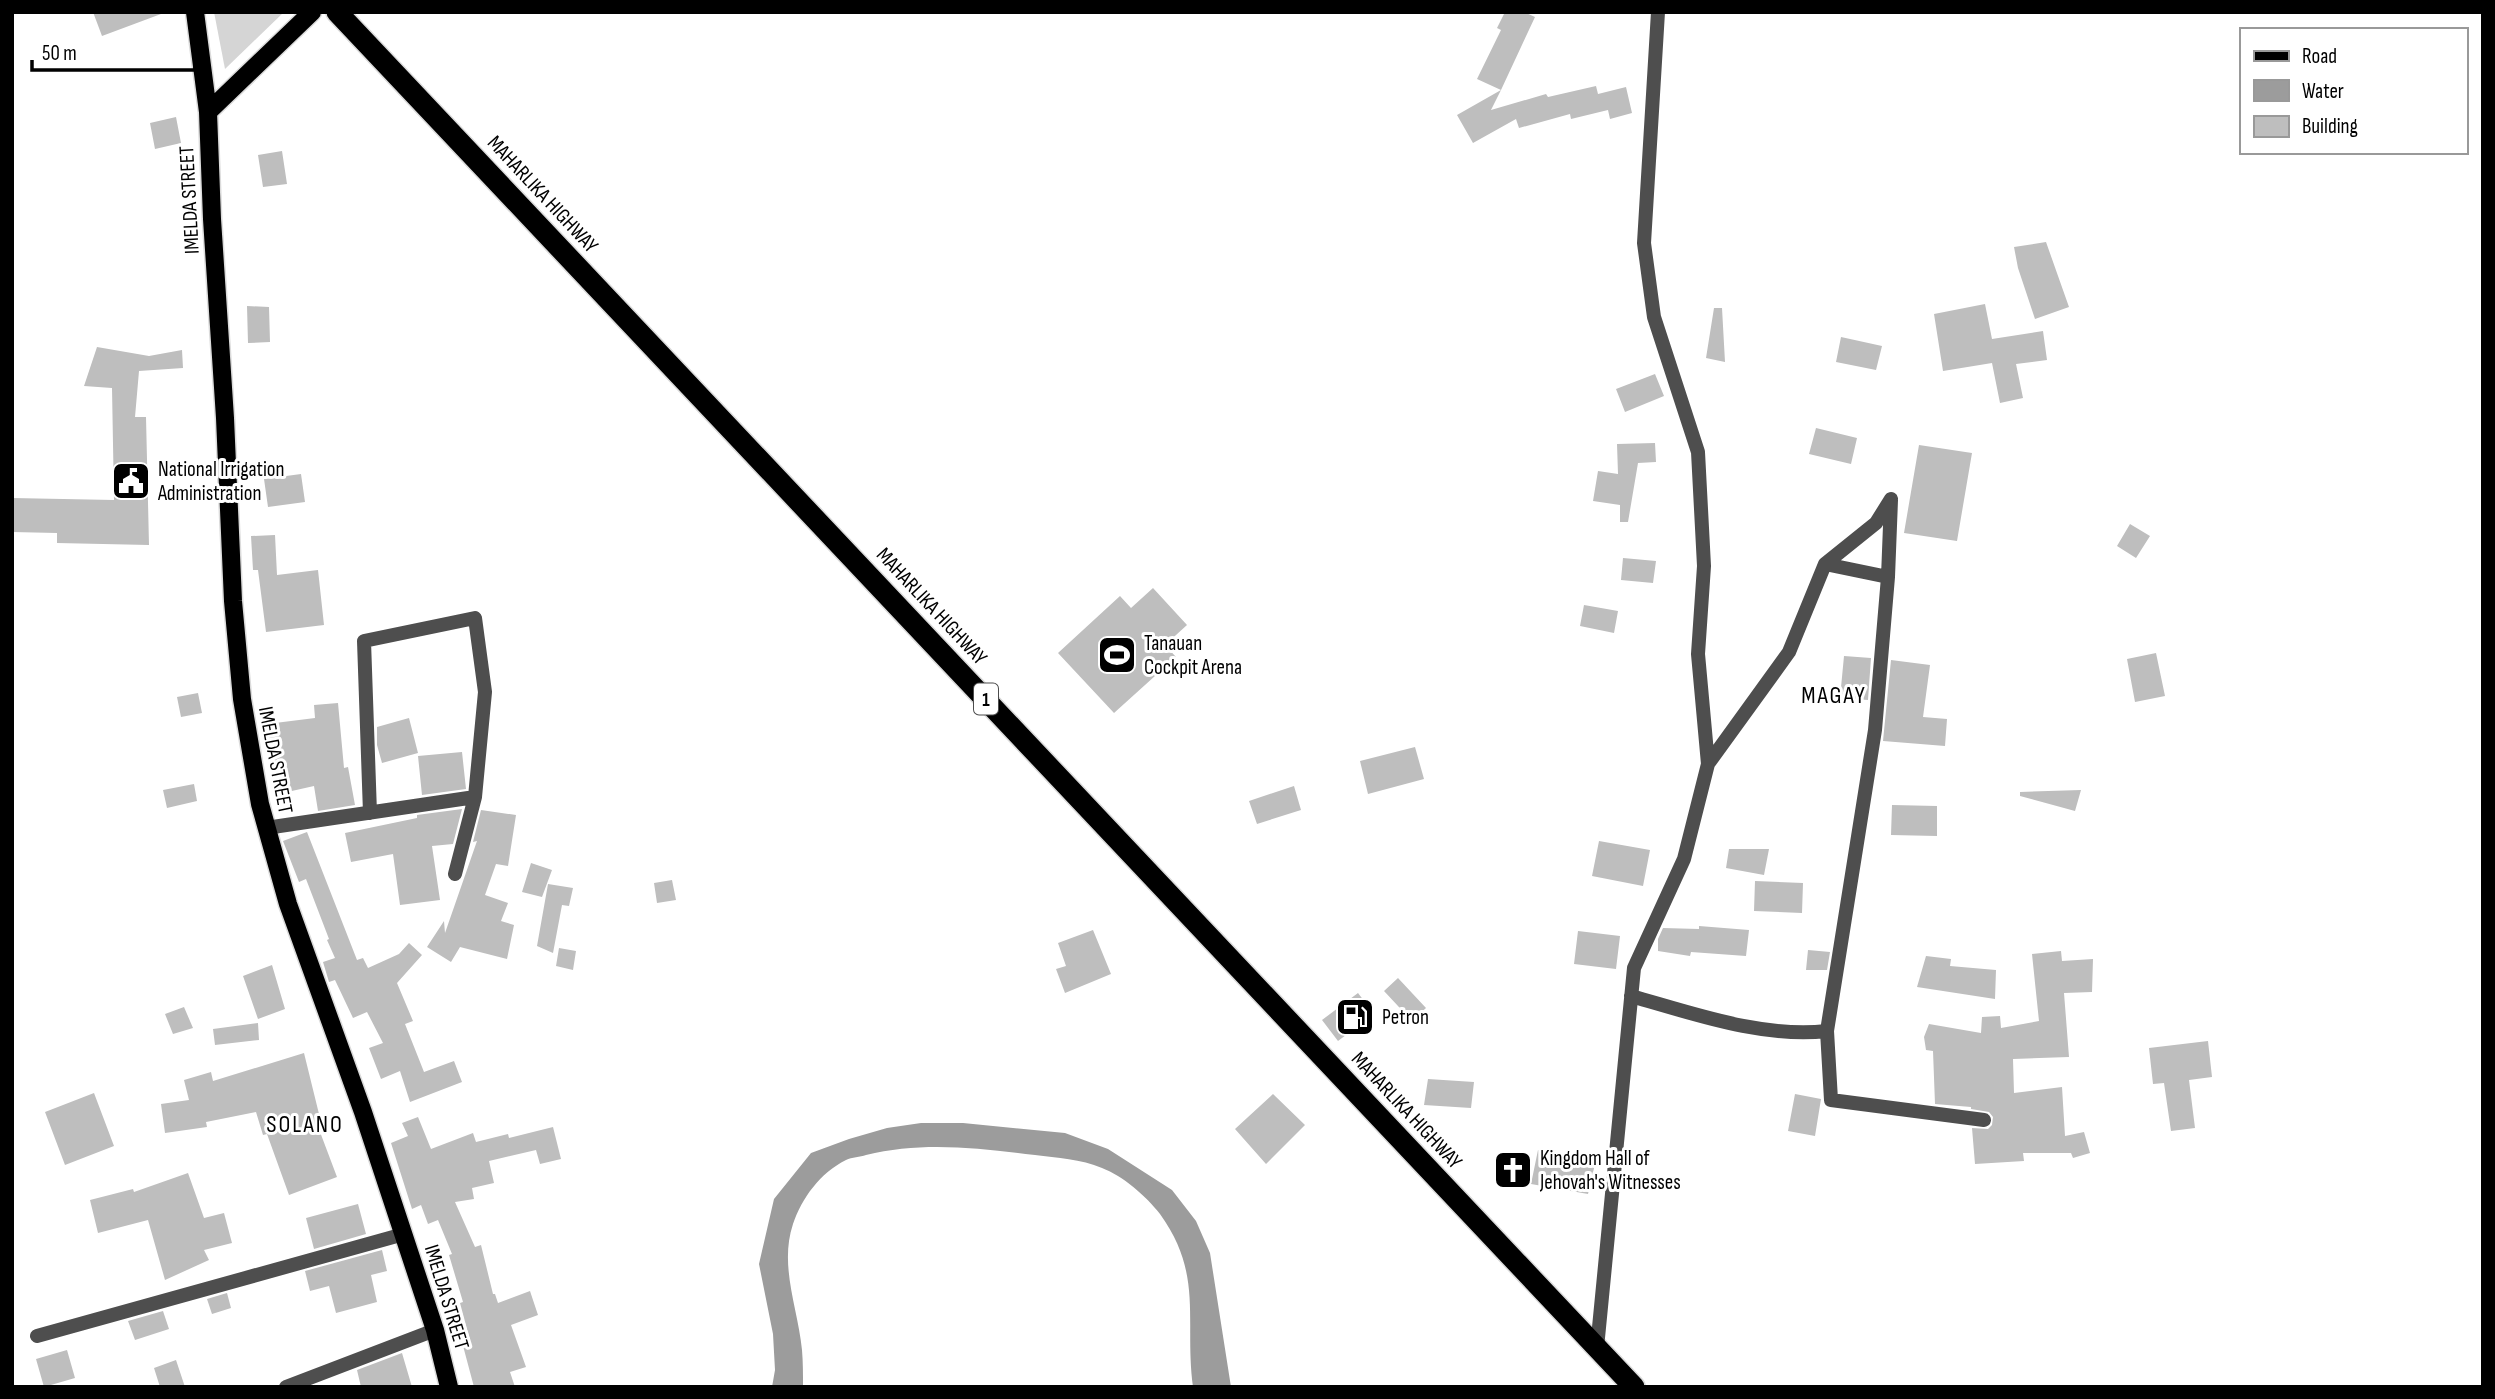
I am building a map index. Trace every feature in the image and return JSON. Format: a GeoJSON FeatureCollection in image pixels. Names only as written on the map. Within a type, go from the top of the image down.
{"type":"FeatureCollection","features":[{"type":"Feature","properties":{"kind":"highway","name":"MAHARLIKA HIGHWAY"},"geometry":{"type":"LineString","coordinates":[[337,12],[1634,1387]]}},
{"type":"Feature","properties":{"kind":"main road","name":"IMELDA STREET"},"geometry":{"type":"LineString","coordinates":[[195,12],[208,113],[233,601],[242,699],[260,804],[288,904],[404,1234],[435,1330],[449,1387]]}},
{"type":"Feature","properties":{"kind":"main road"},"geometry":{"type":"LineString","coordinates":[[208,113],[312,12]]}},
{"type":"Feature","properties":{"kind":"street"},"geometry":{"type":"LineString","coordinates":[[1597,1348],[1633,968],[1684,859],[1708,764],[1698,654],[1704,566],[1698,452],[1654,317],[1644,243],[1658,12]]}},
{"type":"Feature","properties":{"kind":"street"},"geometry":{"type":"LineString","coordinates":[[1708,764],[1789,652],[1825,564],[1876,523],[1891,499],[1888,577],[1875,730],[1828,1031],[1831,1100],[1984,1120]]}},
{"type":"Feature","properties":{"kind":"street"},"geometry":{"type":"LineString","coordinates":[[1825,564],[1888,577]]}},
{"type":"Feature","properties":{"kind":"street"},"geometry":{"type":"LineString","coordinates":[[370,813],[364,641],[475,618],[485,692],[475,797],[455,874]]}},
{"type":"Feature","properties":{"kind":"street"},"geometry":{"type":"LineString","coordinates":[[266,828],[475,797]]}},
{"type":"Feature","properties":{"kind":"street"},"geometry":{"type":"LineString","coordinates":[[1631,996],[1731,1024],[1800,1034],[1828,1031]]}},
{"type":"Feature","properties":{"kind":"street"},"geometry":{"type":"LineString","coordinates":[[37,1336],[404,1234]]}},
{"type":"Feature","properties":{"kind":"street"},"geometry":{"type":"LineString","coordinates":[[286,1387],[435,1330]]}},
{"type":"Feature","properties":{"kind":"shaded area"},"geometry":{"type":"Polygon","coordinates":[[[214,12],[284,12],[225,69],[214,12]]]}},
{"type":"Feature","properties":{"kind":"water"},"geometry":{"type":"Polygon","coordinates":[[[921,1123],[963,1123],[1065,1133],[1108,1149],[1172,1190],[1196,1221],[1210,1253],[1231,1387],[1193,1387],[1190,1298],[1182,1257],[1174,1236],[1160,1214],[1134,1187],[1110,1172],[1077,1161],[993,1150],[929,1147],[887,1151],[848,1159],[820,1179],[801,1205],[793,1224],[788,1256],[802,1350],[803,1387],[772,1387],[775,1370],[773,1334],[759,1264],[774,1199],[811,1153],[887,1128],[921,1123]]]}},
{"type":"Feature","properties":{"kind":"building"},"geometry":{"type":"Polygon","coordinates":[[[93,12],[160,12],[161,14],[102,36],[93,12]]]}},
{"type":"Feature","properties":{"kind":"building"},"geometry":{"type":"Polygon","coordinates":[[[1505,12],[1524,12],[1535,17],[1501,90],[1477,79],[1501,30],[1497,28],[1505,12]]]}},
{"type":"Feature","properties":{"kind":"building"},"geometry":{"type":"Polygon","coordinates":[[[1596,86],[1598,94],[1626,87],[1632,113],[1610,119],[1608,110],[1571,119],[1570,114],[1519,128],[1516,119],[1473,143],[1457,115],[1501,90],[1491,110],[1546,94],[1548,97],[1596,86]]]}},
{"type":"Feature","properties":{"kind":"building"},"geometry":{"type":"Polygon","coordinates":[[[176,117],[181,143],[155,149],[150,123],[176,117]]]}},
{"type":"Feature","properties":{"kind":"building"},"geometry":{"type":"Polygon","coordinates":[[[282,151],[287,184],[263,187],[258,155],[282,151]]]}},
{"type":"Feature","properties":{"kind":"building"},"geometry":{"type":"Polygon","coordinates":[[[2046,242],[2069,307],[2035,319],[2014,247],[2046,242]]]}},
{"type":"Feature","properties":{"kind":"building"},"geometry":{"type":"Polygon","coordinates":[[[1985,304],[1992,339],[2043,331],[2047,360],[2016,364],[2023,398],[2000,403],[1992,363],[1943,371],[1934,314],[1985,304]]]}},
{"type":"Feature","properties":{"kind":"building"},"geometry":{"type":"Polygon","coordinates":[[[247,306],[269,307],[270,342],[248,343],[247,306]]]}},
{"type":"Feature","properties":{"kind":"building"},"geometry":{"type":"Polygon","coordinates":[[[1714,308],[1722,308],[1725,362],[1706,358],[1714,308]]]}},
{"type":"Feature","properties":{"kind":"building"},"geometry":{"type":"Polygon","coordinates":[[[1841,337],[1882,346],[1876,370],[1836,362],[1841,337]]]}},
{"type":"Feature","properties":{"kind":"building"},"geometry":{"type":"Polygon","coordinates":[[[97,347],[149,356],[182,350],[183,368],[139,371],[135,417],[146,417],[149,545],[57,543],[57,533],[12,532],[12,498],[114,500],[112,388],[84,386],[97,347]]]}},
{"type":"Feature","properties":{"kind":"building"},"geometry":{"type":"Polygon","coordinates":[[[1655,374],[1664,396],[1625,412],[1616,389],[1655,374]]]}},
{"type":"Feature","properties":{"kind":"building"},"geometry":{"type":"Polygon","coordinates":[[[1816,428],[1857,438],[1851,464],[1809,454],[1816,428]]]}},
{"type":"Feature","properties":{"kind":"building"},"geometry":{"type":"Polygon","coordinates":[[[1655,443],[1656,462],[1638,463],[1628,522],[1620,522],[1620,505],[1593,501],[1598,471],[1618,474],[1617,444],[1655,443]]]}},
{"type":"Feature","properties":{"kind":"building"},"geometry":{"type":"Polygon","coordinates":[[[1919,445],[1972,453],[1957,541],[1904,533],[1919,445]]]}},
{"type":"Feature","properties":{"kind":"building"},"geometry":{"type":"Polygon","coordinates":[[[301,474],[305,502],[268,507],[264,479],[301,474]]]}},
{"type":"Feature","properties":{"kind":"building"},"geometry":{"type":"Polygon","coordinates":[[[2130,524],[2150,536],[2136,558],[2117,546],[2130,524]]]}},
{"type":"Feature","properties":{"kind":"building"},"geometry":{"type":"Polygon","coordinates":[[[275,535],[277,575],[318,570],[324,625],[266,632],[258,570],[253,570],[251,536],[275,535]]]}},
{"type":"Feature","properties":{"kind":"building"},"geometry":{"type":"Polygon","coordinates":[[[1623,558],[1656,561],[1653,583],[1621,580],[1623,558]]]}},
{"type":"Feature","properties":{"kind":"building","name":"Tanauan Cockpit Arena"},"geometry":{"type":"Polygon","coordinates":[[[1153,588],[1187,625],[1165,645],[1176,657],[1114,713],[1058,653],[1120,596],[1131,608],[1153,588]]]}},
{"type":"Feature","properties":{"kind":"building"},"geometry":{"type":"Polygon","coordinates":[[[1584,605],[1618,611],[1614,633],[1580,626],[1584,605]]]}},
{"type":"Feature","properties":{"kind":"building"},"geometry":{"type":"Polygon","coordinates":[[[2156,653],[2165,696],[2135,702],[2127,659],[2156,653]]]}},
{"type":"Feature","properties":{"kind":"building"},"geometry":{"type":"Polygon","coordinates":[[[1844,656],[1871,658],[1868,700],[1840,698],[1844,656]]]}},
{"type":"Feature","properties":{"kind":"building"},"geometry":{"type":"Polygon","coordinates":[[[1891,660],[1930,665],[1923,717],[1947,719],[1945,746],[1883,741],[1891,660]]]}},
{"type":"Feature","properties":{"kind":"building"},"geometry":{"type":"Polygon","coordinates":[[[198,693],[202,713],[181,717],[177,697],[198,693]]]}},
{"type":"Feature","properties":{"kind":"building"},"geometry":{"type":"Polygon","coordinates":[[[338,703],[344,768],[348,767],[355,805],[318,811],[314,786],[274,795],[267,724],[315,718],[314,705],[338,703]]]}},
{"type":"Feature","properties":{"kind":"building"},"geometry":{"type":"Polygon","coordinates":[[[409,718],[418,753],[382,763],[377,745],[377,727],[409,718]]]}},
{"type":"Feature","properties":{"kind":"building"},"geometry":{"type":"Polygon","coordinates":[[[1415,747],[1424,779],[1368,794],[1360,761],[1415,747]]]}},
{"type":"Feature","properties":{"kind":"building"},"geometry":{"type":"Polygon","coordinates":[[[462,752],[466,789],[422,795],[418,756],[462,752]]]}},
{"type":"Feature","properties":{"kind":"building"},"geometry":{"type":"Polygon","coordinates":[[[194,784],[197,801],[167,808],[163,790],[194,784]]]}},
{"type":"Feature","properties":{"kind":"building"},"geometry":{"type":"Polygon","coordinates":[[[1294,786],[1301,810],[1257,824],[1249,801],[1294,786]]]}},
{"type":"Feature","properties":{"kind":"building"},"geometry":{"type":"Polygon","coordinates":[[[2081,790],[2075,811],[2020,796],[2020,792],[2081,790]]]}},
{"type":"Feature","properties":{"kind":"building"},"geometry":{"type":"Polygon","coordinates":[[[1892,805],[1937,806],[1937,836],[1891,835],[1892,805]]]}},
{"type":"Feature","properties":{"kind":"building"},"geometry":{"type":"Polygon","coordinates":[[[462,809],[453,844],[432,846],[440,900],[400,905],[393,854],[351,862],[345,833],[417,818],[417,815],[462,809]]]}},
{"type":"Feature","properties":{"kind":"building"},"geometry":{"type":"Polygon","coordinates":[[[481,810],[516,815],[508,866],[496,864],[485,895],[508,903],[501,921],[514,925],[507,959],[460,947],[451,962],[427,947],[444,921],[445,933],[477,841],[473,842],[481,810]]]}},
{"type":"Feature","properties":{"kind":"building"},"geometry":{"type":"Polygon","coordinates":[[[307,832],[357,960],[363,958],[368,968],[399,954],[409,943],[422,955],[397,983],[413,1021],[405,1024],[424,1072],[454,1061],[462,1082],[410,1102],[400,1071],[381,1079],[369,1048],[383,1043],[367,1012],[353,1018],[335,980],[329,982],[323,962],[335,958],[327,940],[329,939],[306,879],[299,882],[283,841],[307,832]]]}},
{"type":"Feature","properties":{"kind":"building"},"geometry":{"type":"Polygon","coordinates":[[[1599,841],[1650,850],[1643,886],[1592,876],[1599,841]]]}},
{"type":"Feature","properties":{"kind":"building"},"geometry":{"type":"Polygon","coordinates":[[[1729,849],[1769,849],[1764,875],[1726,868],[1729,849]]]}},
{"type":"Feature","properties":{"kind":"building"},"geometry":{"type":"Polygon","coordinates":[[[531,863],[552,870],[542,897],[522,892],[531,863]]]}},
{"type":"Feature","properties":{"kind":"building"},"geometry":{"type":"Polygon","coordinates":[[[672,880],[676,900],[657,903],[654,883],[672,880]]]}},
{"type":"Feature","properties":{"kind":"building"},"geometry":{"type":"Polygon","coordinates":[[[1755,881],[1803,883],[1802,913],[1754,911],[1755,881]]]}},
{"type":"Feature","properties":{"kind":"building"},"geometry":{"type":"Polygon","coordinates":[[[548,884],[573,888],[569,906],[562,905],[553,953],[537,946],[548,884]]]}},
{"type":"Feature","properties":{"kind":"building"},"geometry":{"type":"Polygon","coordinates":[[[1699,926],[1749,930],[1746,956],[1691,952],[1690,956],[1658,951],[1658,939],[1663,928],[1699,929],[1699,926]]]}},
{"type":"Feature","properties":{"kind":"building"},"geometry":{"type":"Polygon","coordinates":[[[1093,930],[1111,974],[1065,993],[1056,969],[1066,966],[1058,943],[1093,930]]]}},
{"type":"Feature","properties":{"kind":"building"},"geometry":{"type":"Polygon","coordinates":[[[1578,931],[1620,936],[1616,969],[1574,964],[1578,931]]]}},
{"type":"Feature","properties":{"kind":"building"},"geometry":{"type":"Polygon","coordinates":[[[559,948],[576,951],[573,970],[556,966],[559,948]]]}},
{"type":"Feature","properties":{"kind":"building"},"geometry":{"type":"Polygon","coordinates":[[[1808,950],[1830,952],[1827,970],[1806,970],[1808,950]]]}},
{"type":"Feature","properties":{"kind":"building"},"geometry":{"type":"Polygon","coordinates":[[[2061,951],[2062,961],[2093,959],[2092,992],[2064,993],[2069,1057],[2013,1059],[2014,1093],[2062,1087],[2065,1136],[2084,1132],[2090,1153],[2073,1158],[2071,1153],[2023,1153],[2024,1161],[1975,1164],[1972,1128],[1988,1129],[1992,1125],[1993,1117],[1989,1112],[1971,1107],[1935,1104],[1933,1051],[1926,1050],[1924,1037],[1929,1024],[1981,1033],[1982,1017],[2000,1016],[2001,1028],[2039,1021],[2032,954],[2061,951]]]}},
{"type":"Feature","properties":{"kind":"building"},"geometry":{"type":"Polygon","coordinates":[[[1926,956],[1951,959],[1950,966],[1996,970],[1995,999],[1917,987],[1926,956]]]}},
{"type":"Feature","properties":{"kind":"building"},"geometry":{"type":"Polygon","coordinates":[[[272,965],[285,1009],[258,1019],[243,976],[272,965]]]}},
{"type":"Feature","properties":{"kind":"building"},"geometry":{"type":"Polygon","coordinates":[[[1398,978],[1426,1008],[1412,1021],[1384,991],[1398,978]]]}},
{"type":"Feature","properties":{"kind":"building"},"geometry":{"type":"Polygon","coordinates":[[[1358,993],[1374,1014],[1338,1041],[1322,1020],[1358,993]]]}},
{"type":"Feature","properties":{"kind":"building"},"geometry":{"type":"Polygon","coordinates":[[[184,1007],[193,1028],[173,1034],[165,1014],[184,1007]]]}},
{"type":"Feature","properties":{"kind":"building"},"geometry":{"type":"Polygon","coordinates":[[[258,1023],[259,1040],[215,1045],[213,1029],[258,1023]]]}},
{"type":"Feature","properties":{"kind":"building"},"geometry":{"type":"Polygon","coordinates":[[[2208,1041],[2212,1077],[2189,1080],[2195,1128],[2171,1131],[2164,1083],[2153,1084],[2149,1048],[2208,1041]]]}},
{"type":"Feature","properties":{"kind":"building"},"geometry":{"type":"Polygon","coordinates":[[[304,1053],[319,1114],[314,1116],[337,1177],[289,1195],[256,1112],[206,1122],[207,1127],[165,1133],[161,1104],[189,1100],[184,1080],[211,1072],[213,1081],[304,1053]]]}},
{"type":"Feature","properties":{"kind":"building"},"geometry":{"type":"Polygon","coordinates":[[[1428,1079],[1474,1082],[1471,1108],[1424,1105],[1428,1079]]]}},
{"type":"Feature","properties":{"kind":"building"},"geometry":{"type":"Polygon","coordinates":[[[94,1093],[114,1146],[65,1165],[45,1112],[94,1093]]]}},
{"type":"Feature","properties":{"kind":"building"},"geometry":{"type":"Polygon","coordinates":[[[1273,1094],[1305,1125],[1266,1164],[1235,1129],[1273,1094]]]}},
{"type":"Feature","properties":{"kind":"building"},"geometry":{"type":"Polygon","coordinates":[[[1795,1094],[1821,1099],[1815,1136],[1788,1131],[1795,1094]]]}},
{"type":"Feature","properties":{"kind":"building"},"geometry":{"type":"Polygon","coordinates":[[[418,1117],[431,1149],[473,1133],[476,1142],[508,1134],[509,1138],[553,1127],[561,1159],[540,1164],[536,1150],[489,1161],[494,1183],[472,1188],[474,1199],[455,1202],[475,1247],[481,1245],[493,1294],[498,1303],[530,1291],[538,1315],[511,1325],[526,1367],[510,1372],[515,1387],[474,1387],[462,1342],[470,1340],[460,1303],[463,1302],[449,1255],[452,1254],[438,1220],[428,1224],[421,1205],[412,1209],[391,1143],[408,1136],[402,1123],[418,1117]]]}},
{"type":"Feature","properties":{"kind":"building"},"geometry":{"type":"Polygon","coordinates":[[[1538,1150],[1595,1164],[1588,1194],[1531,1184],[1538,1150]]]}},
{"type":"Feature","properties":{"kind":"building"},"geometry":{"type":"Polygon","coordinates":[[[188,1173],[204,1218],[224,1213],[232,1243],[204,1250],[209,1260],[165,1280],[148,1220],[98,1233],[90,1200],[133,1189],[134,1192],[188,1173]]]}},
{"type":"Feature","properties":{"kind":"building"},"geometry":{"type":"Polygon","coordinates":[[[358,1204],[366,1234],[314,1249],[306,1218],[358,1204]]]}},
{"type":"Feature","properties":{"kind":"building"},"geometry":{"type":"Polygon","coordinates":[[[382,1250],[387,1271],[371,1275],[377,1302],[336,1313],[329,1286],[310,1291],[305,1271],[382,1250]]]}},
{"type":"Feature","properties":{"kind":"building"},"geometry":{"type":"Polygon","coordinates":[[[227,1293],[231,1308],[212,1314],[207,1299],[227,1293]]]}},
{"type":"Feature","properties":{"kind":"building"},"geometry":{"type":"Polygon","coordinates":[[[163,1311],[169,1329],[135,1340],[128,1321],[163,1311]]]}},
{"type":"Feature","properties":{"kind":"building"},"geometry":{"type":"Polygon","coordinates":[[[67,1350],[75,1378],[44,1387],[36,1359],[67,1350]]]}},
{"type":"Feature","properties":{"kind":"building"},"geometry":{"type":"Polygon","coordinates":[[[402,1353],[412,1387],[361,1387],[357,1370],[402,1353]]]}},
{"type":"Feature","properties":{"kind":"building"},"geometry":{"type":"Polygon","coordinates":[[[176,1360],[185,1387],[160,1387],[154,1368],[176,1360]]]}},
{"type":"Feature","properties":{"kind":"place","name":"National Irrigation Administration"},"geometry":{"type":"Point","coordinates":[131,481]}},
{"type":"Feature","properties":{"kind":"place","name":"Tanauan Cockpit Arena"},"geometry":{"type":"Point","coordinates":[1117,655]}},
{"type":"Feature","properties":{"kind":"place","name":"Petron"},"geometry":{"type":"Point","coordinates":[1355,1017]}},
{"type":"Feature","properties":{"kind":"place","name":"Kingdom Hall of Jehovah's Witnesses"},"geometry":{"type":"Point","coordinates":[1513,1170]}},
{"type":"Feature","properties":{"kind":"district","name":"MAGAY"},"geometry":{"type":"Point","coordinates":[1834,695]}},
{"type":"Feature","properties":{"kind":"district","name":"SOLANO"},"geometry":{"type":"Point","coordinates":[305,1124]}}]}
